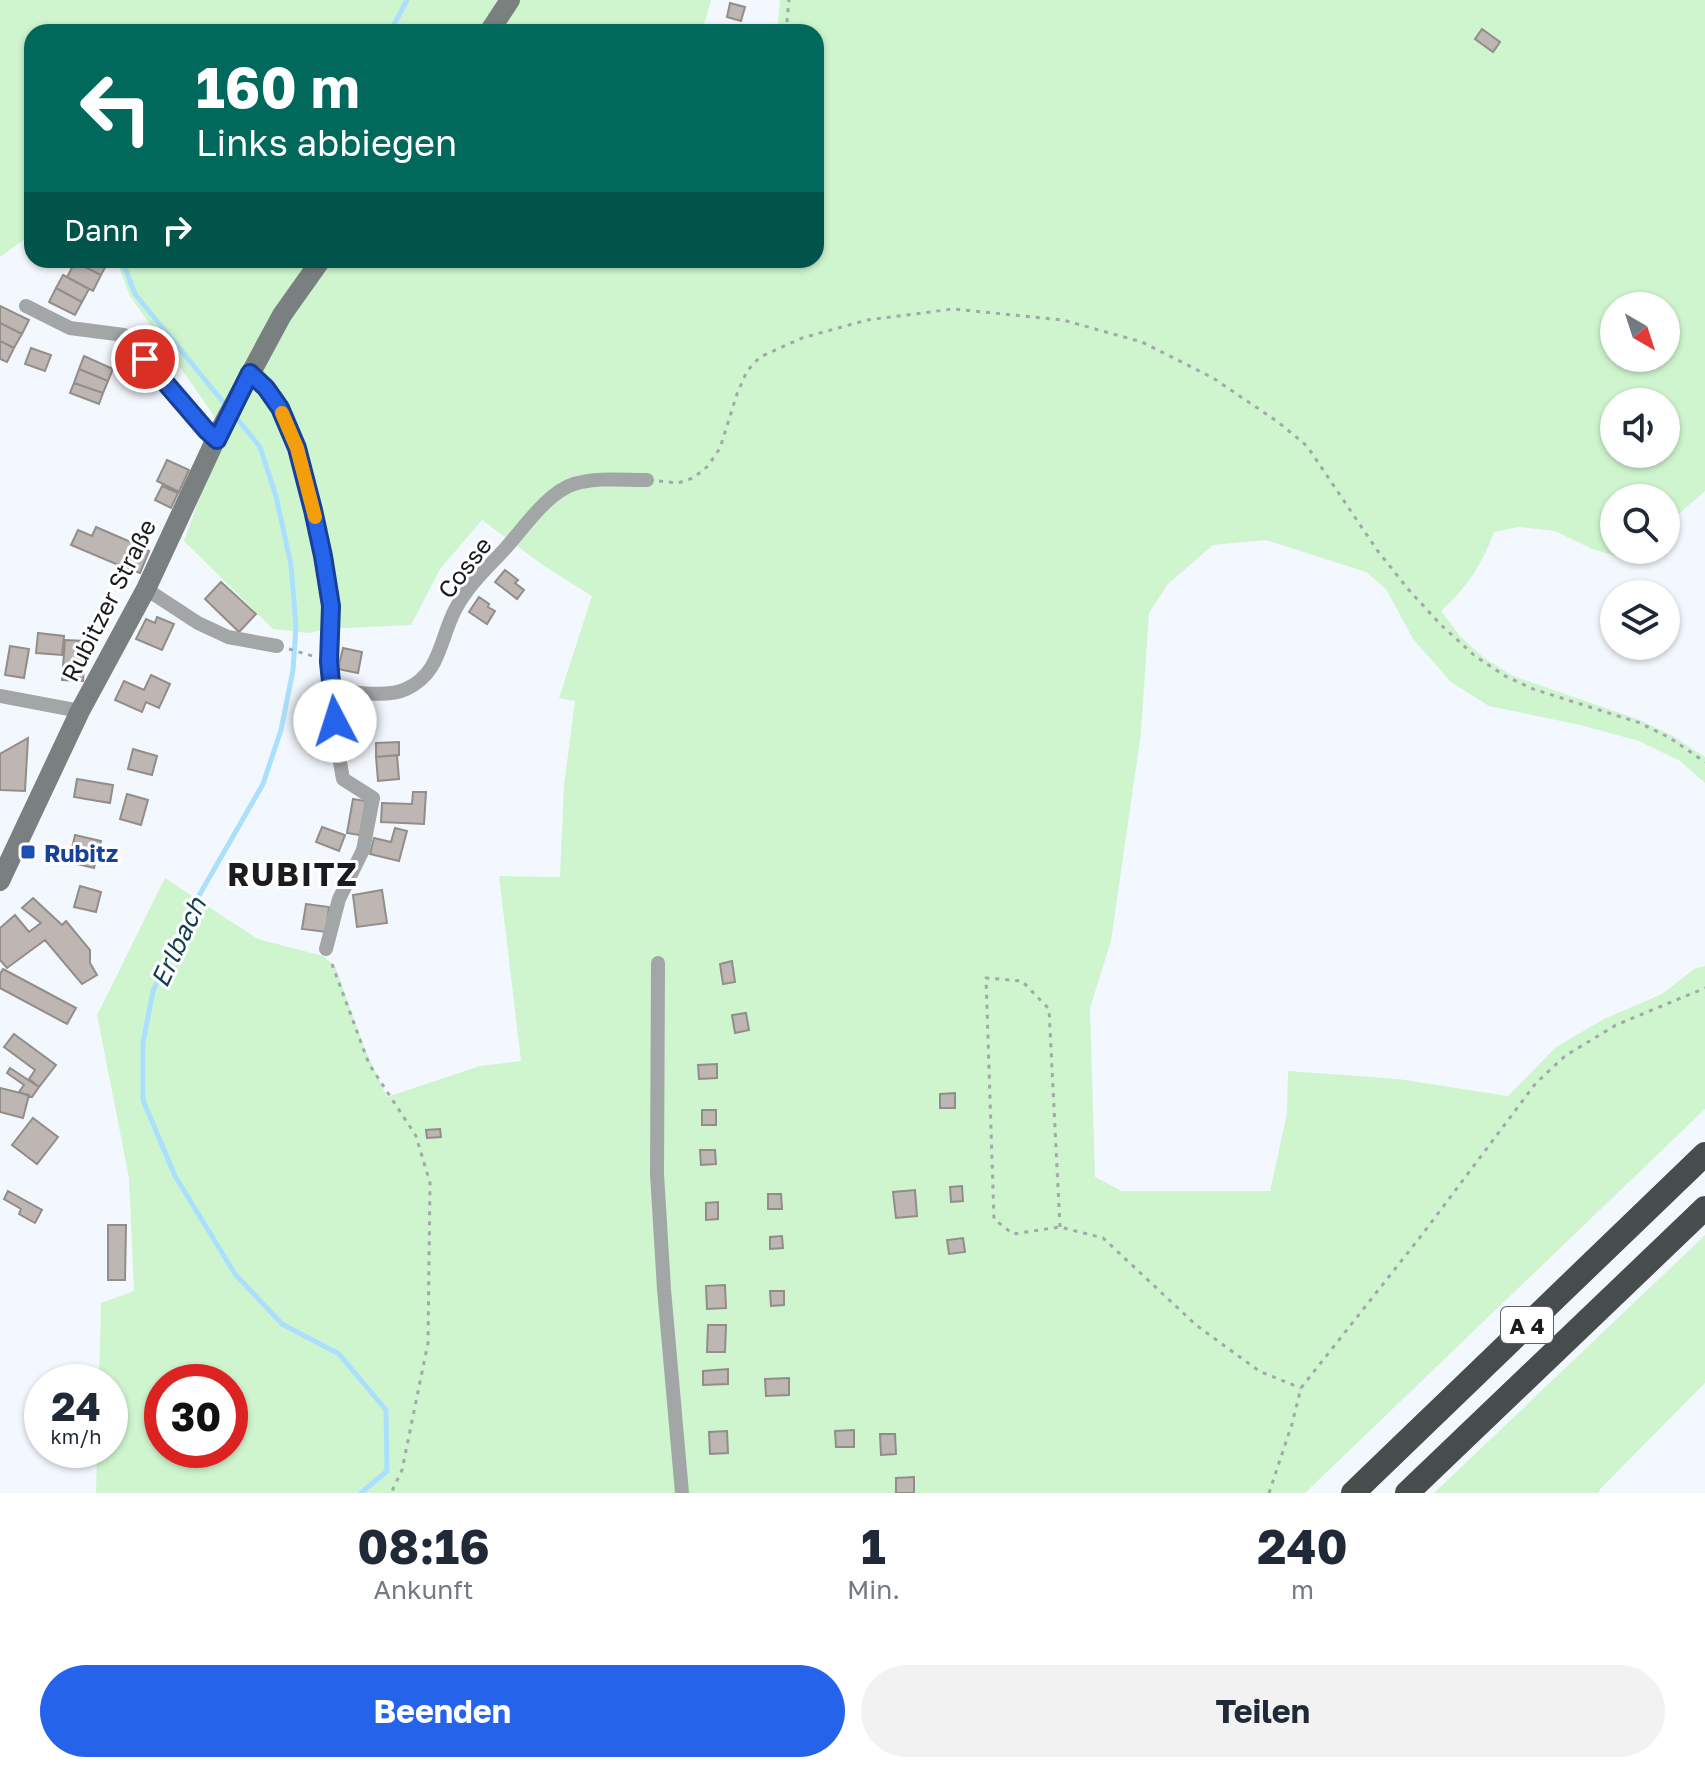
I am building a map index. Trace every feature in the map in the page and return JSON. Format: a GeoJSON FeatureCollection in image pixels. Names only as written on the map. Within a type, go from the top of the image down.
{"type":"FeatureCollection","features":[{"type":"Feature","properties":{"kind":"highway","name":"A 4"},"geometry":{"type":"LineString","coordinates":[[1353,1493],[1705,1154]]}},
{"type":"Feature","properties":{"kind":"highway","name":"A 4"},"geometry":{"type":"LineString","coordinates":[[1407,1493],[1705,1208]]}},
{"type":"Feature","properties":{"kind":"main road"},"geometry":{"type":"LineString","coordinates":[[494,24],[510,0]]}},
{"type":"Feature","properties":{"kind":"main road","name":"Rubitzer Straße"},"geometry":{"type":"LineString","coordinates":[[80,711],[146,589],[250,373],[282,315],[315,268]]}},
{"type":"Feature","properties":{"kind":"main road"},"geometry":{"type":"LineString","coordinates":[[0,881],[80,711]]}},
{"type":"Feature","properties":{"kind":"street"},"geometry":{"type":"LineString","coordinates":[[26,306],[70,328],[124,335],[206,430],[218,435]]}},
{"type":"Feature","properties":{"kind":"street"},"geometry":{"type":"LineString","coordinates":[[250,373],[280,408],[297,448],[323,556],[331,606],[329,662],[343,779],[373,798],[363,850],[339,899],[326,949]]}},
{"type":"Feature","properties":{"kind":"street","name":"Cosse"},"geometry":{"type":"LineString","coordinates":[[333,690],[381,693],[405,690],[424,677],[437,660],[456,609],[482,572],[547,502],[570,485],[596,479],[647,480]]}},
{"type":"Feature","properties":{"kind":"street"},"geometry":{"type":"LineString","coordinates":[[146,589],[198,623],[228,637],[277,646]]}},
{"type":"Feature","properties":{"kind":"street","name":"Rubitzer Straße"},"geometry":{"type":"LineString","coordinates":[[0,696],[80,711]]}},
{"type":"Feature","properties":{"kind":"street"},"geometry":{"type":"LineString","coordinates":[[658,963],[657,1174],[682,1493]]}},
{"type":"Feature","properties":{"kind":"path"},"geometry":{"type":"LineString","coordinates":[[787,24],[789,0]]}},
{"type":"Feature","properties":{"kind":"path"},"geometry":{"type":"LineString","coordinates":[[647,480],[678,483],[693,478],[708,466],[720,448],[747,371],[760,357],[802,338],[867,320],[953,309],[1063,320],[1142,342],[1213,378],[1278,422],[1307,446],[1377,550],[1408,589],[1440,624],[1485,663],[1533,689],[1640,723],[1670,738],[1705,762]]}},
{"type":"Feature","properties":{"kind":"path"},"geometry":{"type":"LineString","coordinates":[[277,646],[314,656]]}},
{"type":"Feature","properties":{"kind":"path"},"geometry":{"type":"LineString","coordinates":[[326,949],[369,1064],[416,1136],[430,1183],[428,1343],[402,1470],[391,1493]]}},
{"type":"Feature","properties":{"kind":"path"},"geometry":{"type":"LineString","coordinates":[[1060,1227],[1049,1009],[1022,981],[986,978],[994,1219],[1013,1234],[1060,1227],[1103,1238],[1196,1325],[1259,1371],[1301,1388]]}},
{"type":"Feature","properties":{"kind":"path"},"geometry":{"type":"LineString","coordinates":[[1269,1493],[1301,1388],[1536,1083],[1565,1056],[1616,1025],[1705,988]]}},
{"type":"Feature","properties":{"kind":"green space"},"geometry":{"type":"Polygon","coordinates":[[[0,0],[711,0],[704,24],[24,24],[24,240],[0,257],[0,0]]]}},
{"type":"Feature","properties":{"kind":"green space"},"geometry":{"type":"Polygon","coordinates":[[[780,0],[1705,0],[1705,491],[1680,513],[1680,484],[1600,484],[1600,551],[1555,531],[1519,527],[1494,532],[1473,575],[1441,611],[1460,636],[1483,657],[1513,676],[1640,720],[1673,736],[1705,757],[1705,783],[1680,761],[1639,741],[1489,706],[1451,682],[1413,639],[1386,589],[1366,572],[1266,540],[1213,545],[1168,584],[1149,613],[1141,733],[1111,941],[1090,1008],[1095,1177],[1122,1191],[1270,1191],[1287,1113],[1288,1071],[1398,1079],[1508,1096],[1556,1047],[1604,1019],[1662,994],[1694,969],[1705,966],[1705,1109],[1305,1493],[96,1493],[97,1468],[128,1468],[128,1364],[99,1364],[101,1303],[134,1291],[129,1178],[97,1015],[165,878],[258,939],[323,956],[335,966],[365,1049],[387,1097],[480,1066],[521,1061],[499,876],[560,877],[564,785],[575,701],[559,698],[592,596],[544,566],[482,520],[440,569],[411,625],[326,629],[310,633],[273,629],[184,541],[224,430],[130,296],[119,268],[824,268],[824,24],[778,24],[780,0]]]}},
{"type":"Feature","properties":{"kind":"green space"},"geometry":{"type":"Polygon","coordinates":[[[1705,1235],[1705,1383],[1598,1493],[1434,1493],[1705,1235]]]}},
{"type":"Feature","properties":{"kind":"building"},"geometry":{"type":"Polygon","coordinates":[[[730,3],[745,7],[741,21],[727,17],[730,3]]]}},
{"type":"Feature","properties":{"kind":"building"},"geometry":{"type":"Polygon","coordinates":[[[1482,29],[1500,42],[1493,52],[1475,39],[1482,29]]]}},
{"type":"Feature","properties":{"kind":"building"},"geometry":{"type":"Polygon","coordinates":[[[72,268],[87,268],[101,275],[93,291],[67,277],[72,268]]]}},
{"type":"Feature","properties":{"kind":"building"},"geometry":{"type":"Polygon","coordinates":[[[87,268],[105,268],[101,275],[87,268]]]}},
{"type":"Feature","properties":{"kind":"building"},"geometry":{"type":"Polygon","coordinates":[[[63,275],[89,289],[82,302],[56,288],[63,275]]]}},
{"type":"Feature","properties":{"kind":"building"},"geometry":{"type":"Polygon","coordinates":[[[56,288],[82,302],[75,315],[49,302],[56,288]]]}},
{"type":"Feature","properties":{"kind":"building"},"geometry":{"type":"Polygon","coordinates":[[[0,306],[29,320],[22,334],[0,323],[0,306]]]}},
{"type":"Feature","properties":{"kind":"building"},"geometry":{"type":"Polygon","coordinates":[[[0,323],[22,334],[14,348],[0,341],[0,323]]]}},
{"type":"Feature","properties":{"kind":"building"},"geometry":{"type":"Polygon","coordinates":[[[0,341],[14,348],[7,362],[0,359],[0,341]]]}},
{"type":"Feature","properties":{"kind":"building"},"geometry":{"type":"Polygon","coordinates":[[[31,348],[51,355],[45,371],[25,364],[31,348]]]}},
{"type":"Feature","properties":{"kind":"building"},"geometry":{"type":"Polygon","coordinates":[[[84,356],[113,369],[108,381],[79,369],[84,356]]]}},
{"type":"Feature","properties":{"kind":"building"},"geometry":{"type":"Polygon","coordinates":[[[79,369],[108,381],[103,393],[74,383],[79,369]]]}},
{"type":"Feature","properties":{"kind":"building"},"geometry":{"type":"Polygon","coordinates":[[[74,383],[103,393],[99,404],[70,393],[74,383]]]}},
{"type":"Feature","properties":{"kind":"building"},"geometry":{"type":"Polygon","coordinates":[[[167,460],[189,470],[179,492],[157,481],[167,460]]]}},
{"type":"Feature","properties":{"kind":"building"},"geometry":{"type":"Polygon","coordinates":[[[162,486],[178,493],[171,508],[155,500],[162,486]]]}},
{"type":"Feature","properties":{"kind":"building"},"geometry":{"type":"Polygon","coordinates":[[[96,527],[133,543],[123,567],[71,545],[78,530],[92,536],[96,527]]]}},
{"type":"Feature","properties":{"kind":"building"},"geometry":{"type":"Polygon","coordinates":[[[133,543],[149,551],[140,573],[123,567],[133,543]]]}},
{"type":"Feature","properties":{"kind":"building"},"geometry":{"type":"Polygon","coordinates":[[[505,570],[518,580],[515,583],[524,590],[517,599],[495,582],[505,570]]]}},
{"type":"Feature","properties":{"kind":"building"},"geometry":{"type":"Polygon","coordinates":[[[221,582],[256,614],[239,632],[205,599],[221,582]]]}},
{"type":"Feature","properties":{"kind":"building"},"geometry":{"type":"Polygon","coordinates":[[[479,597],[495,611],[487,624],[469,612],[479,597]]]}},
{"type":"Feature","properties":{"kind":"building"},"geometry":{"type":"Polygon","coordinates":[[[157,617],[174,624],[162,650],[136,639],[146,619],[155,623],[157,617]]]}},
{"type":"Feature","properties":{"kind":"building"},"geometry":{"type":"Polygon","coordinates":[[[38,633],[64,636],[62,655],[36,653],[38,633]]]}},
{"type":"Feature","properties":{"kind":"building"},"geometry":{"type":"Polygon","coordinates":[[[65,640],[86,641],[83,681],[62,680],[65,640]]]}},
{"type":"Feature","properties":{"kind":"building"},"geometry":{"type":"Polygon","coordinates":[[[10,646],[29,649],[24,678],[5,675],[10,646]]]}},
{"type":"Feature","properties":{"kind":"building"},"geometry":{"type":"Polygon","coordinates":[[[343,648],[362,652],[358,673],[338,669],[343,648]]]}},
{"type":"Feature","properties":{"kind":"building"},"geometry":{"type":"Polygon","coordinates":[[[151,675],[170,684],[159,708],[146,702],[142,712],[115,700],[124,681],[144,690],[151,675]]]}},
{"type":"Feature","properties":{"kind":"building"},"geometry":{"type":"Polygon","coordinates":[[[28,738],[25,791],[0,790],[0,754],[28,738]]]}},
{"type":"Feature","properties":{"kind":"building"},"geometry":{"type":"Polygon","coordinates":[[[399,742],[399,755],[376,757],[376,743],[399,742]]]}},
{"type":"Feature","properties":{"kind":"building"},"geometry":{"type":"Polygon","coordinates":[[[133,749],[157,756],[152,775],[128,769],[133,749]]]}},
{"type":"Feature","properties":{"kind":"building"},"geometry":{"type":"Polygon","coordinates":[[[397,755],[399,779],[378,781],[376,757],[397,755]]]}},
{"type":"Feature","properties":{"kind":"building"},"geometry":{"type":"Polygon","coordinates":[[[77,779],[113,785],[110,803],[74,797],[77,779]]]}},
{"type":"Feature","properties":{"kind":"building"},"geometry":{"type":"Polygon","coordinates":[[[413,792],[426,792],[424,824],[381,822],[382,803],[412,804],[413,792]]]}},
{"type":"Feature","properties":{"kind":"building"},"geometry":{"type":"Polygon","coordinates":[[[127,794],[148,800],[141,825],[120,819],[127,794]]]}},
{"type":"Feature","properties":{"kind":"building"},"geometry":{"type":"Polygon","coordinates":[[[353,799],[366,801],[360,835],[347,833],[353,799]]]}},
{"type":"Feature","properties":{"kind":"building"},"geometry":{"type":"Polygon","coordinates":[[[322,827],[345,835],[339,851],[316,842],[322,827]]]}},
{"type":"Feature","properties":{"kind":"building"},"geometry":{"type":"Polygon","coordinates":[[[395,828],[407,831],[399,861],[370,854],[374,838],[391,842],[395,828]]]}},
{"type":"Feature","properties":{"kind":"building"},"geometry":{"type":"Polygon","coordinates":[[[75,835],[101,841],[94,868],[69,862],[75,835]]]}},
{"type":"Feature","properties":{"kind":"building"},"geometry":{"type":"Polygon","coordinates":[[[80,886],[101,892],[96,912],[74,907],[80,886]]]}},
{"type":"Feature","properties":{"kind":"building"},"geometry":{"type":"Polygon","coordinates":[[[382,890],[387,923],[357,927],[353,895],[382,890]]]}},
{"type":"Feature","properties":{"kind":"building"},"geometry":{"type":"Polygon","coordinates":[[[33,898],[62,925],[66,921],[90,950],[90,963],[97,975],[82,984],[45,940],[7,968],[0,960],[0,928],[15,915],[29,932],[41,923],[22,908],[33,898]]]}},
{"type":"Feature","properties":{"kind":"building"},"geometry":{"type":"Polygon","coordinates":[[[306,904],[329,907],[326,932],[302,929],[306,904]]]}},
{"type":"Feature","properties":{"kind":"building"},"geometry":{"type":"Polygon","coordinates":[[[732,961],[735,982],[723,984],[720,964],[732,961]]]}},
{"type":"Feature","properties":{"kind":"building"},"geometry":{"type":"Polygon","coordinates":[[[3,969],[76,1008],[67,1024],[0,988],[3,969]]]}},
{"type":"Feature","properties":{"kind":"building"},"geometry":{"type":"Polygon","coordinates":[[[746,1013],[749,1030],[735,1033],[732,1015],[746,1013]]]}},
{"type":"Feature","properties":{"kind":"building"},"geometry":{"type":"Polygon","coordinates":[[[14,1034],[56,1065],[39,1087],[29,1079],[35,1070],[4,1047],[14,1034]]]}},
{"type":"Feature","properties":{"kind":"building"},"geometry":{"type":"Polygon","coordinates":[[[717,1064],[717,1078],[699,1079],[698,1065],[717,1064]]]}},
{"type":"Feature","properties":{"kind":"building"},"geometry":{"type":"Polygon","coordinates":[[[10,1068],[39,1087],[32,1097],[19,1092],[24,1085],[7,1073],[10,1068]]]}},
{"type":"Feature","properties":{"kind":"building"},"geometry":{"type":"Polygon","coordinates":[[[0,1088],[29,1095],[23,1118],[0,1112],[0,1088]]]}},
{"type":"Feature","properties":{"kind":"building"},"geometry":{"type":"Polygon","coordinates":[[[955,1093],[955,1108],[940,1108],[940,1094],[955,1093]]]}},
{"type":"Feature","properties":{"kind":"building"},"geometry":{"type":"Polygon","coordinates":[[[702,1110],[716,1110],[716,1125],[702,1125],[702,1110]]]}},
{"type":"Feature","properties":{"kind":"building"},"geometry":{"type":"Polygon","coordinates":[[[33,1118],[58,1137],[37,1164],[12,1145],[33,1118]]]}},
{"type":"Feature","properties":{"kind":"building"},"geometry":{"type":"Polygon","coordinates":[[[440,1129],[441,1137],[427,1138],[426,1130],[440,1129]]]}},
{"type":"Feature","properties":{"kind":"building"},"geometry":{"type":"Polygon","coordinates":[[[700,1150],[715,1150],[716,1164],[701,1165],[700,1150]]]}},
{"type":"Feature","properties":{"kind":"building"},"geometry":{"type":"Polygon","coordinates":[[[962,1186],[963,1201],[951,1202],[950,1187],[962,1186]]]}},
{"type":"Feature","properties":{"kind":"building"},"geometry":{"type":"Polygon","coordinates":[[[915,1190],[917,1216],[896,1218],[893,1192],[915,1190]]]}},
{"type":"Feature","properties":{"kind":"building"},"geometry":{"type":"Polygon","coordinates":[[[8,1191],[42,1210],[35,1223],[19,1214],[21,1209],[4,1199],[8,1191]]]}},
{"type":"Feature","properties":{"kind":"building"},"geometry":{"type":"Polygon","coordinates":[[[768,1194],[781,1194],[782,1209],[768,1209],[768,1194]]]}},
{"type":"Feature","properties":{"kind":"building"},"geometry":{"type":"Polygon","coordinates":[[[718,1202],[718,1219],[706,1220],[706,1203],[718,1202]]]}},
{"type":"Feature","properties":{"kind":"building"},"geometry":{"type":"Polygon","coordinates":[[[108,1225],[126,1225],[125,1280],[108,1280],[108,1225]]]}},
{"type":"Feature","properties":{"kind":"building"},"geometry":{"type":"Polygon","coordinates":[[[782,1236],[783,1248],[770,1249],[770,1237],[782,1236]]]}},
{"type":"Feature","properties":{"kind":"building"},"geometry":{"type":"Polygon","coordinates":[[[963,1238],[965,1252],[949,1254],[947,1240],[963,1238]]]}},
{"type":"Feature","properties":{"kind":"building"},"geometry":{"type":"Polygon","coordinates":[[[725,1285],[726,1308],[707,1309],[706,1286],[725,1285]]]}},
{"type":"Feature","properties":{"kind":"building"},"geometry":{"type":"Polygon","coordinates":[[[770,1291],[784,1291],[784,1305],[771,1306],[770,1291]]]}},
{"type":"Feature","properties":{"kind":"building"},"geometry":{"type":"Polygon","coordinates":[[[708,1325],[726,1325],[725,1352],[707,1352],[708,1325]]]}},
{"type":"Feature","properties":{"kind":"building"},"geometry":{"type":"Polygon","coordinates":[[[728,1369],[728,1384],[703,1385],[703,1371],[728,1369]]]}},
{"type":"Feature","properties":{"kind":"building"},"geometry":{"type":"Polygon","coordinates":[[[789,1378],[789,1395],[766,1396],[765,1379],[789,1378]]]}},
{"type":"Feature","properties":{"kind":"building"},"geometry":{"type":"Polygon","coordinates":[[[854,1430],[854,1447],[836,1447],[835,1431],[854,1430]]]}},
{"type":"Feature","properties":{"kind":"building"},"geometry":{"type":"Polygon","coordinates":[[[727,1431],[728,1453],[710,1454],[709,1432],[727,1431]]]}},
{"type":"Feature","properties":{"kind":"building"},"geometry":{"type":"Polygon","coordinates":[[[880,1434],[895,1434],[896,1454],[881,1455],[880,1434]]]}},
{"type":"Feature","properties":{"kind":"building"},"geometry":{"type":"Polygon","coordinates":[[[914,1477],[914,1493],[896,1493],[896,1478],[914,1477]]]}},
{"type":"Feature","properties":{"kind":"waterway","name":"Erlbach"},"geometry":{"type":"LineString","coordinates":[[394,24],[407,0]]}},
{"type":"Feature","properties":{"kind":"waterway","name":"Erlbach"},"geometry":{"type":"LineString","coordinates":[[125,268],[135,294],[228,408]]}},
{"type":"Feature","properties":{"kind":"waterway","name":"Erlbach"},"geometry":{"type":"LineString","coordinates":[[234,415],[260,447],[276,496],[291,565],[296,626],[293,670],[281,730],[263,784],[193,906],[153,991],[143,1043],[143,1100],[175,1176],[235,1274],[282,1324],[339,1354],[386,1410],[387,1471],[361,1493]]}},
{"type":"Feature","properties":{"kind":"slow traffic"},"geometry":{"type":"LineString","coordinates":[[282,413],[297,448],[315,517]]}},
{"type":"Feature","properties":{"kind":"place","name":"Rubitz"},"geometry":{"type":"Point","coordinates":[28,852]}},
{"type":"Feature","properties":{"kind":"district","name":"RUBITZ"},"geometry":{"type":"Point","coordinates":[293,874]}},
{"type":"Feature","properties":{"kind":"route"},"geometry":{"type":"LineString","coordinates":[[145,359],[217,440],[250,373],[280,408],[297,448],[323,556],[331,606],[329,662],[335,721]]}}]}
